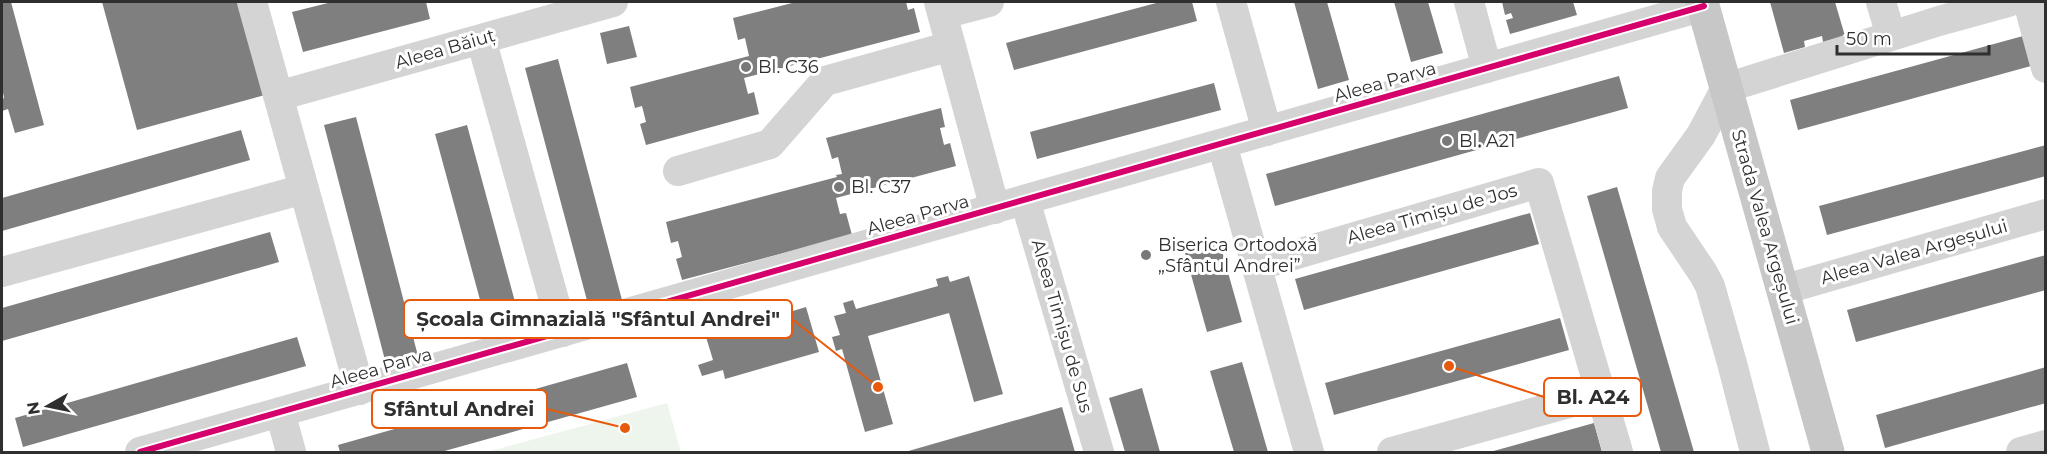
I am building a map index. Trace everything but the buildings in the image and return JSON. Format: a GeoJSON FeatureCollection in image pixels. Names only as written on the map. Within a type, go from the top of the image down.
{"type":"FeatureCollection","features":[{"type":"Feature","properties":{"kind":"main road","name":"Strada Valea Argeșului"},"geometry":{"type":"LineString","coordinates":[[1703,4],[1828,453]]}},
{"type":"Feature","properties":{"kind":"street"},"geometry":{"type":"LineString","coordinates":[[252,2],[360,390]]}},
{"type":"Feature","properties":{"kind":"street","name":"Aleea Băiuț"},"geometry":{"type":"LineString","coordinates":[[278,96],[613,2]]}},
{"type":"Feature","properties":{"kind":"street"},"geometry":{"type":"LineString","coordinates":[[989,2],[941,8],[995,208]]}},
{"type":"Feature","properties":{"kind":"street"},"geometry":{"type":"LineString","coordinates":[[1231,2],[1267,131]]}},
{"type":"Feature","properties":{"kind":"street"},"geometry":{"type":"LineString","coordinates":[[1469,2],[1487,68]]}},
{"type":"Feature","properties":{"kind":"street"},"geometry":{"type":"LineString","coordinates":[[1881,2],[1891,36]]}},
{"type":"Feature","properties":{"kind":"street"},"geometry":{"type":"LineString","coordinates":[[1755,453],[1710,285],[1672,227],[1667,209],[1670,178],[1701,135],[1726,88],[1891,36],[1937,11],[2008,2]]}},
{"type":"Feature","properties":{"kind":"street"},"geometry":{"type":"LineString","coordinates":[[2028,2],[2046,68]]}},
{"type":"Feature","properties":{"kind":"street","name":"Aleea Parva"},"geometry":{"type":"LineString","coordinates":[[140,453],[1487,68],[1703,4]]}},
{"type":"Feature","properties":{"kind":"street"},"geometry":{"type":"LineString","coordinates":[[481,39],[564,332]]}},
{"type":"Feature","properties":{"kind":"street"},"geometry":{"type":"LineString","coordinates":[[678,171],[771,144],[825,81],[951,46]]}},
{"type":"Feature","properties":{"kind":"street"},"geometry":{"type":"LineString","coordinates":[[1222,144],[1309,453]]}},
{"type":"Feature","properties":{"kind":"street","name":"Aleea Timișu de Jos"},"geometry":{"type":"LineString","coordinates":[[1256,266],[1539,183],[1601,394]]}},
{"type":"Feature","properties":{"kind":"street"},"geometry":{"type":"LineString","coordinates":[[2,272],[303,189]]}},
{"type":"Feature","properties":{"kind":"street","name":"Aleea Timișu de Sus"},"geometry":{"type":"LineString","coordinates":[[1025,200],[1099,453]]}},
{"type":"Feature","properties":{"kind":"street","name":"Aleea Valea Argeșului"},"geometry":{"type":"LineString","coordinates":[[1782,290],[2046,214]]}},
{"type":"Feature","properties":{"kind":"street"},"geometry":{"type":"LineString","coordinates":[[1392,453],[1601,394],[1618,453]]}},
{"type":"Feature","properties":{"kind":"street"},"geometry":{"type":"LineString","coordinates":[[280,412],[291,453]]}},
{"type":"Feature","properties":{"kind":"street"},"geometry":{"type":"LineString","coordinates":[[2021,453],[2046,445]]}},
{"type":"Feature","properties":{"kind":"shaded area"},"geometry":{"type":"Polygon","coordinates":[[[667,403],[681,452],[487,452],[667,403]]]}},
{"type":"Feature","properties":{"kind":"cycle path"},"geometry":{"type":"LineString","coordinates":[[140,452],[1704,6]]}},
{"type":"Feature","properties":{"kind":"place","name":"Bl. C36"},"geometry":{"type":"Point","coordinates":[746,67]}},
{"type":"Feature","properties":{"kind":"place","name":"Bl. A21"},"geometry":{"type":"Point","coordinates":[1447,141]}},
{"type":"Feature","properties":{"kind":"place","name":"Bl. C37"},"geometry":{"type":"Point","coordinates":[839,187]}},
{"type":"Feature","properties":{"kind":"place","name":"Biserica Ortodoxă „Sfântul Andrei”"},"geometry":{"type":"Point","coordinates":[1146,255]}},
{"type":"Feature","properties":{"kind":"place","name":"Bl. A24"},"geometry":{"type":"Point","coordinates":[1449,366]}},
{"type":"Feature","properties":{"kind":"place","name":"Școala Gimnazială \"Sfântul Andrei\""},"geometry":{"type":"Point","coordinates":[878,387]}},
{"type":"Feature","properties":{"kind":"place","name":"Sfântul Andrei"},"geometry":{"type":"Point","coordinates":[625,428]}}]}
